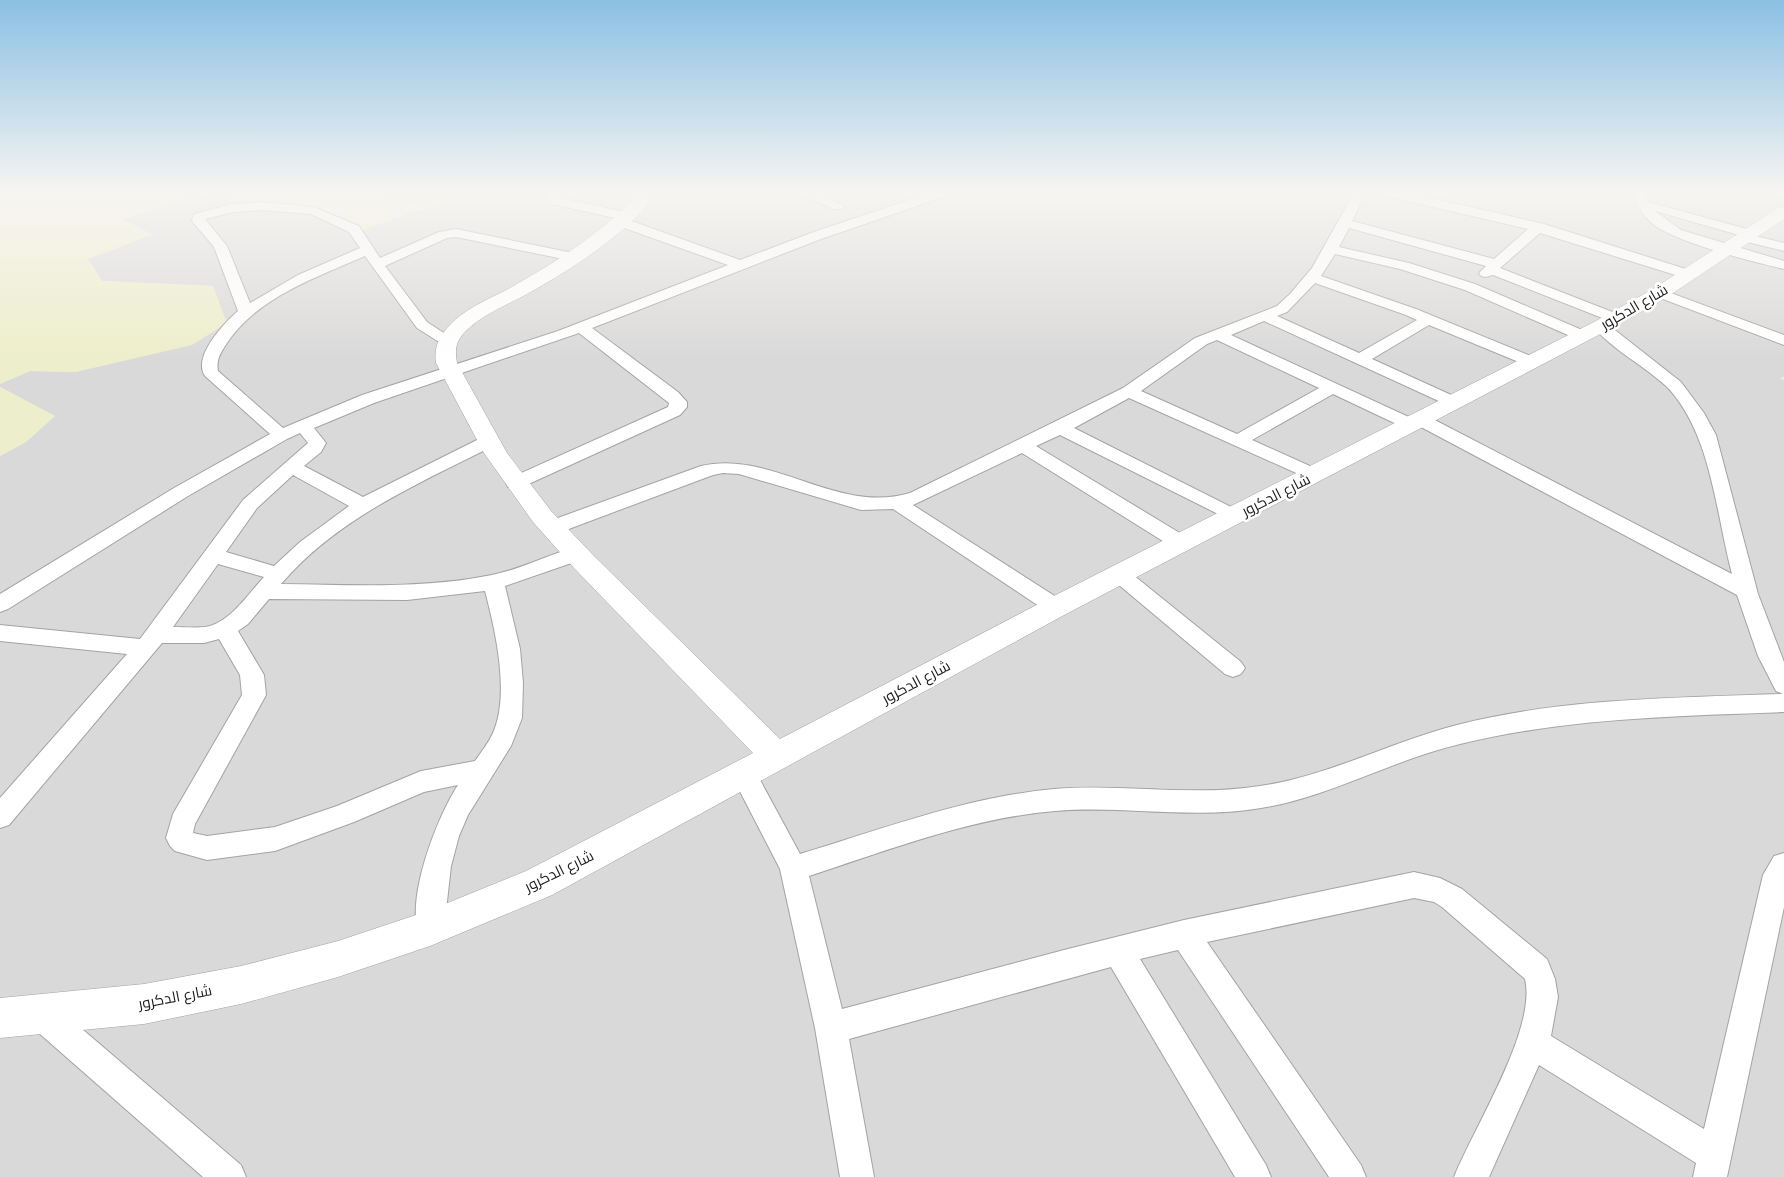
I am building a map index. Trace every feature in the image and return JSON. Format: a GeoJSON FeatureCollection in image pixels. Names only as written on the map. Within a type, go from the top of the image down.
{"type":"FeatureCollection","features":[{"type":"Feature","properties":{"kind":"street"},"geometry":{"type":"LineString","coordinates":[[221,248],[246,312]]}},
{"type":"Feature","properties":{"kind":"street"},"geometry":{"type":"LineString","coordinates":[[377,264],[414,248]]}},
{"type":"Feature","properties":{"kind":"street"},"geometry":{"type":"LineString","coordinates":[[529,248],[573,257]]}},
{"type":"Feature","properties":{"kind":"street"},"geometry":{"type":"LineString","coordinates":[[584,248],[522,290],[472,317],[456,329],[447,342],[445,352],[451,371],[488,441],[515,483],[551,528],[777,756]]}},
{"type":"Feature","properties":{"kind":"street"},"geometry":{"type":"LineString","coordinates":[[696,248],[740,265]]}},
{"type":"Feature","properties":{"kind":"street"},"geometry":{"type":"LineString","coordinates":[[0,604],[181,492],[280,434],[368,399],[580,327],[785,248]]}},
{"type":"Feature","properties":{"kind":"street"},"geometry":{"type":"LineString","coordinates":[[551,528],[694,475],[723,467],[740,469],[861,504],[897,503],[917,497],[1060,428],[1128,392],[1183,352],[1201,342],[1267,317],[1292,301],[1330,248],[1404,266],[1600,327]]}},
{"type":"Feature","properties":{"kind":"street"},"geometry":{"type":"LineString","coordinates":[[1427,248],[1493,267],[1600,327],[1675,386],[1695,413],[1707,435],[1747,591],[1768,656],[1784,685]]}},
{"type":"Feature","properties":{"kind":"street"},"geometry":{"type":"LineString","coordinates":[[1470,287],[1515,248]]}},
{"type":"Feature","properties":{"kind":"street"},"geometry":{"type":"LineString","coordinates":[[1605,248],[1687,274]]}},
{"type":"Feature","properties":{"kind":"street","name":"شارع الدكرور"},"geometry":{"type":"LineString","coordinates":[[0,1018],[43,1016],[144,1004],[241,985],[338,959],[430,928],[539,882],[1056,607],[1600,327],[1660,293],[1728,248]]}},
{"type":"Feature","properties":{"kind":"street"},"geometry":{"type":"LineString","coordinates":[[1754,248],[1784,265]]}},
{"type":"Feature","properties":{"kind":"street"},"geometry":{"type":"LineString","coordinates":[[280,434],[210,373],[208,367],[219,340],[246,312],[297,281],[368,249],[422,325],[447,342]]}},
{"type":"Feature","properties":{"kind":"street"},"geometry":{"type":"LineString","coordinates":[[1311,277],[1429,319],[1532,362]]}},
{"type":"Feature","properties":{"kind":"street"},"geometry":{"type":"LineString","coordinates":[[1660,293],[1784,340]]}},
{"type":"Feature","properties":{"kind":"street"},"geometry":{"type":"LineString","coordinates":[[1267,317],[1454,403]]}},
{"type":"Feature","properties":{"kind":"street"},"geometry":{"type":"LineString","coordinates":[[1360,359],[1429,319]]}},
{"type":"Feature","properties":{"kind":"street"},"geometry":{"type":"LineString","coordinates":[[515,483],[674,411],[678,407],[678,402],[672,396],[580,327]]}},
{"type":"Feature","properties":{"kind":"street"},"geometry":{"type":"LineString","coordinates":[[1219,335],[1333,387],[1417,422],[1747,591]]}},
{"type":"Feature","properties":{"kind":"street"},"geometry":{"type":"LineString","coordinates":[[1238,441],[1333,387]]}},
{"type":"Feature","properties":{"kind":"street"},"geometry":{"type":"LineString","coordinates":[[1128,392],[1314,475]]}},
{"type":"Feature","properties":{"kind":"street"},"geometry":{"type":"LineString","coordinates":[[0,817],[150,641],[259,494],[317,446],[303,425]]}},
{"type":"Feature","properties":{"kind":"street"},"geometry":{"type":"LineString","coordinates":[[1060,428],[1234,516]]}},
{"type":"Feature","properties":{"kind":"street"},"geometry":{"type":"LineString","coordinates":[[0,633],[150,641],[204,635],[225,629],[240,618],[278,574],[307,547],[363,505],[488,441]]}},
{"type":"Feature","properties":{"kind":"street"},"geometry":{"type":"LineString","coordinates":[[1023,446],[1181,544]]}},
{"type":"Feature","properties":{"kind":"street"},"geometry":{"type":"LineString","coordinates":[[292,467],[363,505]]}},
{"type":"Feature","properties":{"kind":"street"},"geometry":{"type":"LineString","coordinates":[[897,503],[1056,607]]}},
{"type":"Feature","properties":{"kind":"street"},"geometry":{"type":"LineString","coordinates":[[264,591],[393,592],[493,582],[576,554]]}},
{"type":"Feature","properties":{"kind":"street"},"geometry":{"type":"LineString","coordinates":[[212,555],[278,574]]}},
{"type":"Feature","properties":{"kind":"street"},"geometry":{"type":"LineString","coordinates":[[1120,574],[1233,668]]}},
{"type":"Feature","properties":{"kind":"street"},"geometry":{"type":"LineString","coordinates":[[430,928],[430,896],[438,856],[459,806],[483,770],[510,719],[510,662],[501,609],[493,582]]}},
{"type":"Feature","properties":{"kind":"street"},"geometry":{"type":"LineString","coordinates":[[225,629],[252,675],[254,695],[182,822],[179,838],[185,843],[207,848],[275,839],[345,814],[422,782],[483,770]]}},
{"type":"Feature","properties":{"kind":"street"},"geometry":{"type":"LineString","coordinates":[[793,868],[1006,806],[1056,800],[1258,798],[1310,785],[1457,735],[1521,721],[1614,710],[1784,703]]}},
{"type":"Feature","properties":{"kind":"street"},"geometry":{"type":"LineString","coordinates":[[744,774],[793,868],[831,1028],[857,1177]]}},
{"type":"Feature","properties":{"kind":"street"},"geometry":{"type":"LineString","coordinates":[[1533,1043],[1712,1166],[1777,875],[1784,865]]}},
{"type":"Feature","properties":{"kind":"street"},"geometry":{"type":"LineString","coordinates":[[831,1028],[1184,934],[1414,885],[1427,887],[1452,898],[1536,969],[1545,994],[1533,1043],[1471,1177]]}},
{"type":"Feature","properties":{"kind":"street"},"geometry":{"type":"LineString","coordinates":[[1184,934],[1349,1177]]}},
{"type":"Feature","properties":{"kind":"street"},"geometry":{"type":"LineString","coordinates":[[1118,951],[1254,1177]]}},
{"type":"Feature","properties":{"kind":"street"},"geometry":{"type":"LineString","coordinates":[[43,1016],[229,1177]]}},
{"type":"Feature","properties":{"kind":"shaded area"},"geometry":{"type":"Polygon","coordinates":[[[117,248],[1784,248],[1784,376],[1780,379],[1784,380],[1784,1177],[0,1177],[0,456],[26,442],[55,416],[0,387],[0,384],[30,371],[76,372],[213,286],[102,281],[88,259],[117,248]]]}},
{"type":"Feature","properties":{"kind":"green space"},"geometry":{"type":"Polygon","coordinates":[[[0,248],[116,248],[88,259],[102,281],[213,286],[227,323],[192,345],[76,372],[30,371],[0,384],[0,248]]]}},
{"type":"Feature","properties":{"kind":"green space"},"geometry":{"type":"Polygon","coordinates":[[[0,387],[55,416],[26,442],[0,456],[0,387]]]}}]}
